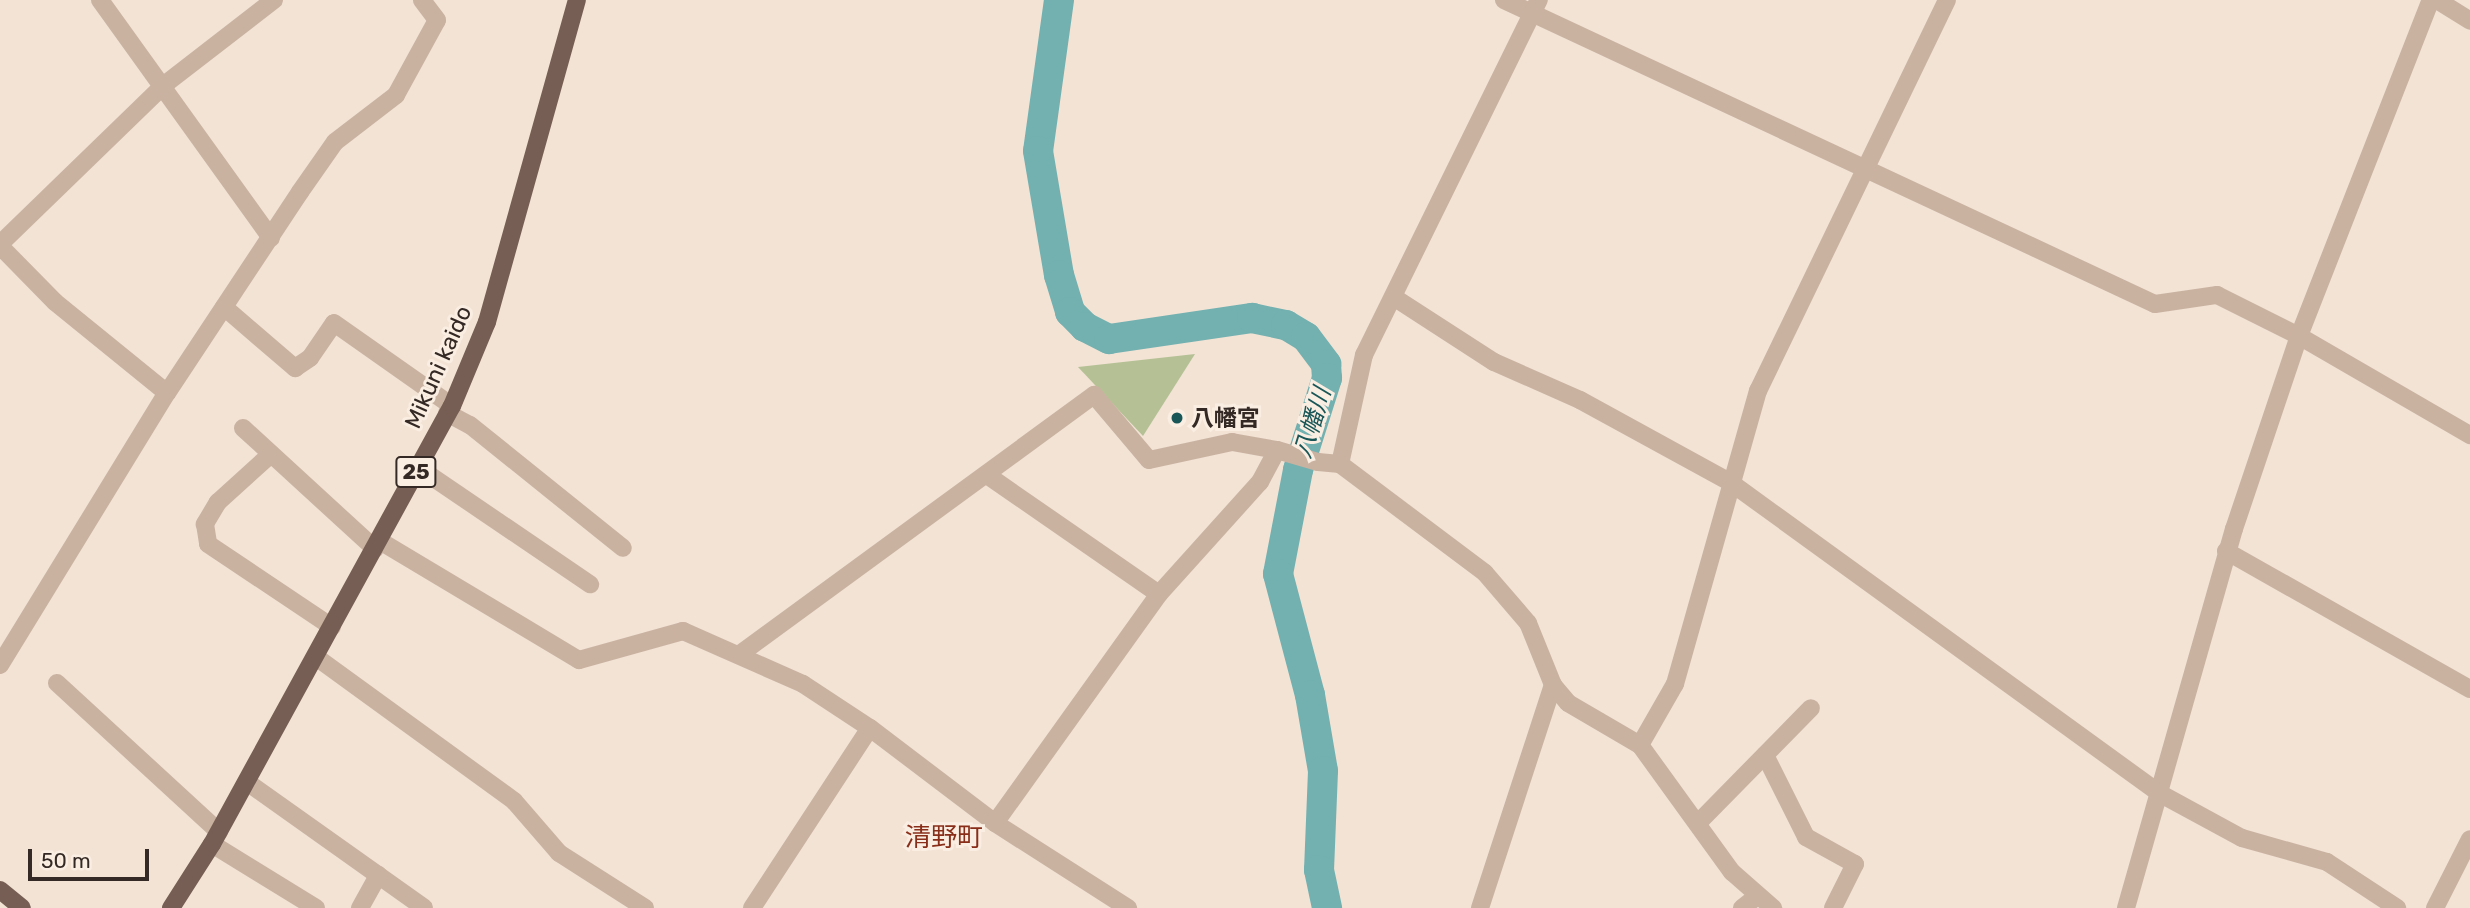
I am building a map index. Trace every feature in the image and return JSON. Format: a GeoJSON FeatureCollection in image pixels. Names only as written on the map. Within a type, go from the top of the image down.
{"type":"FeatureCollection","features":[{"type":"Feature","properties":{"kind":"main road","name":"Mikuni kaido"},"geometry":{"type":"LineString","coordinates":[[171,908],[216,838],[450,410],[487,322],[577,0]]}},
{"type":"Feature","properties":{"kind":"main road"},"geometry":{"type":"LineString","coordinates":[[0,890],[22,908]]}},
{"type":"Feature","properties":{"kind":"street"},"geometry":{"type":"LineString","coordinates":[[100,0],[164,85],[271,238]]}},
{"type":"Feature","properties":{"kind":"street"},"geometry":{"type":"LineString","coordinates":[[167,393],[55,302],[0,245],[164,85],[275,0]]}},
{"type":"Feature","properties":{"kind":"street"},"geometry":{"type":"LineString","coordinates":[[0,666],[167,393],[335,142],[396,95],[437,20],[422,0]]}},
{"type":"Feature","properties":{"kind":"street"},"geometry":{"type":"LineString","coordinates":[[1504,0],[1536,7],[2155,304],[2217,295],[2299,336],[2470,435]]}},
{"type":"Feature","properties":{"kind":"street"},"geometry":{"type":"LineString","coordinates":[[1640,745],[1675,684],[1730,482],[1758,391],[1947,0]]}},
{"type":"Feature","properties":{"kind":"street"},"geometry":{"type":"LineString","coordinates":[[2126,908],[2226,551],[2299,336],[2431,0]]}},
{"type":"Feature","properties":{"kind":"street"},"geometry":{"type":"LineString","coordinates":[[2437,0],[2470,21]]}},
{"type":"Feature","properties":{"kind":"street"},"geometry":{"type":"LineString","coordinates":[[1340,464],[1364,355],[1395,298],[1536,7]]}},
{"type":"Feature","properties":{"kind":"street"},"geometry":{"type":"LineString","coordinates":[[1395,298],[1494,362],[1580,400],[1730,482],[2160,793],[2242,838],[2328,862],[2397,908]]}},
{"type":"Feature","properties":{"kind":"street"},"geometry":{"type":"LineString","coordinates":[[224,307],[295,368],[310,358],[334,323],[470,425],[623,548]]}},
{"type":"Feature","properties":{"kind":"street"},"geometry":{"type":"LineString","coordinates":[[740,654],[1094,395],[1149,460],[1233,442],[1284,451],[1318,462],[1340,464],[1485,573],[1528,623],[1553,685],[1568,703],[1640,745],[1698,823],[1749,902],[1773,908]]}},
{"type":"Feature","properties":{"kind":"street"},"geometry":{"type":"LineString","coordinates":[[243,428],[378,545],[579,660],[683,631],[740,654],[803,684],[870,728],[995,824],[1128,908]]}},
{"type":"Feature","properties":{"kind":"street"},"geometry":{"type":"LineString","coordinates":[[995,824],[1159,594],[1260,482],[1284,451]]}},
{"type":"Feature","properties":{"kind":"street"},"geometry":{"type":"LineString","coordinates":[[271,454],[218,502],[205,524],[208,544],[332,627]]}},
{"type":"Feature","properties":{"kind":"street"},"geometry":{"type":"LineString","coordinates":[[419,467],[590,584]]}},
{"type":"Feature","properties":{"kind":"street"},"geometry":{"type":"LineString","coordinates":[[987,475],[1159,594]]}},
{"type":"Feature","properties":{"kind":"street"},"geometry":{"type":"LineString","coordinates":[[2226,551],[2470,690]]}},
{"type":"Feature","properties":{"kind":"street"},"geometry":{"type":"LineString","coordinates":[[316,657],[514,801],[559,853],[645,908]]}},
{"type":"Feature","properties":{"kind":"street"},"geometry":{"type":"LineString","coordinates":[[57,683],[216,838],[316,908]]}},
{"type":"Feature","properties":{"kind":"street"},"geometry":{"type":"LineString","coordinates":[[1480,908],[1553,685]]}},
{"type":"Feature","properties":{"kind":"street"},"geometry":{"type":"LineString","coordinates":[[1698,823],[1811,708]]}},
{"type":"Feature","properties":{"kind":"street"},"geometry":{"type":"LineString","coordinates":[[752,908],[870,728]]}},
{"type":"Feature","properties":{"kind":"street"},"geometry":{"type":"LineString","coordinates":[[1765,755],[1806,837],[1855,864],[1833,908]]}},
{"type":"Feature","properties":{"kind":"street"},"geometry":{"type":"LineString","coordinates":[[247,782],[424,908]]}},
{"type":"Feature","properties":{"kind":"street"},"geometry":{"type":"LineString","coordinates":[[2435,908],[2470,839]]}},
{"type":"Feature","properties":{"kind":"street"},"geometry":{"type":"LineString","coordinates":[[359,908],[378,875]]}},
{"type":"Feature","properties":{"kind":"green space"},"geometry":{"type":"Polygon","coordinates":[[[1195,354],[1143,436],[1078,367],[1195,354]]]}},
{"type":"Feature","properties":{"kind":"waterway","name":"八幡川"},"geometry":{"type":"LineString","coordinates":[[1059,0],[1038,151],[1059,275],[1070,312],[1085,327],[1109,339],[1252,318],[1286,325],[1306,337],[1326,364],[1327,378],[1298,470],[1278,574],[1310,695],[1323,771],[1319,870],[1327,908]]}},
{"type":"Feature","properties":{"kind":"place","name":"八幡宮"},"geometry":{"type":"Point","coordinates":[1177,418]}},
{"type":"Feature","properties":{"kind":"district","name":"清野町"},"geometry":{"type":"Point","coordinates":[944,838]}}]}
